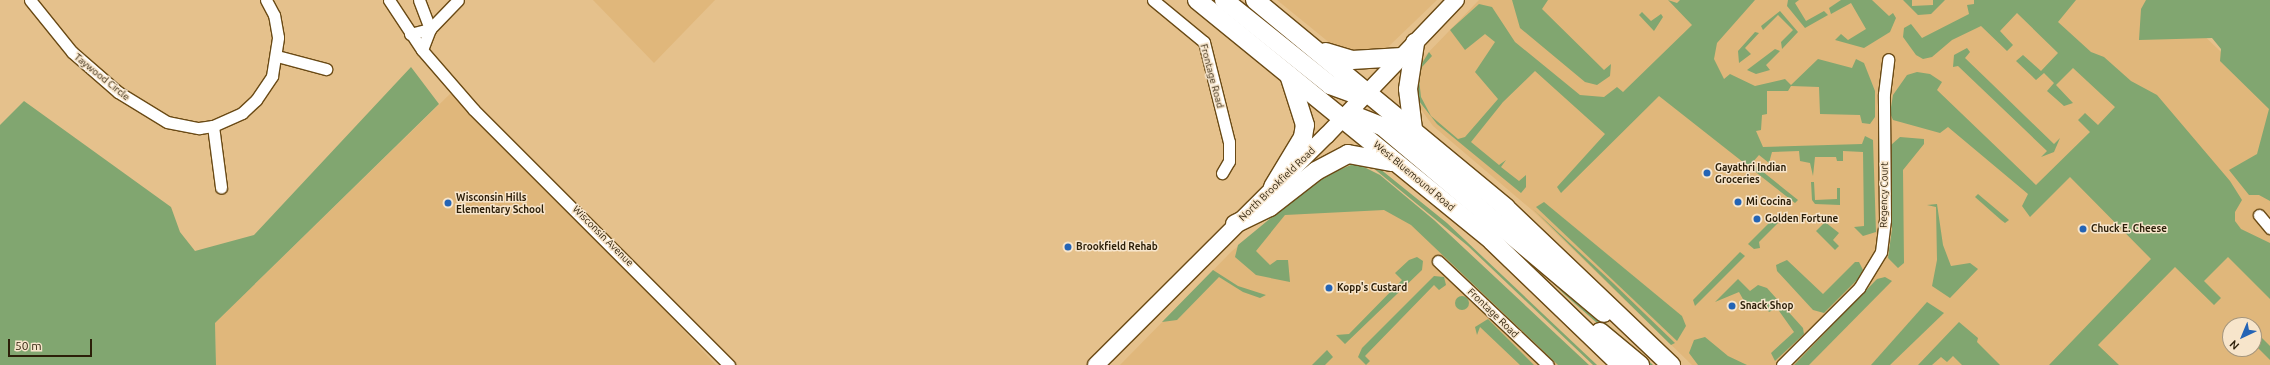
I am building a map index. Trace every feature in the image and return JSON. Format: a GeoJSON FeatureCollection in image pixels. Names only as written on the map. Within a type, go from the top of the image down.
{"type":"FeatureCollection","features":[{"type":"Feature","properties":{"kind":"main road","name":"West Bluemound Road"},"geometry":{"type":"LineString","coordinates":[[1197,0],[1492,241],[1621,365]]}},
{"type":"Feature","properties":{"kind":"main road"},"geometry":{"type":"LineString","coordinates":[[1224,0],[1330,85],[1355,94],[1369,92]]}},
{"type":"Feature","properties":{"kind":"main road"},"geometry":{"type":"LineString","coordinates":[[1255,0],[1369,92],[1512,214],[1671,365]]}},
{"type":"Feature","properties":{"kind":"main road"},"geometry":{"type":"LineString","coordinates":[[1413,130],[1408,89],[1415,43]]}},
{"type":"Feature","properties":{"kind":"main road"},"geometry":{"type":"LineString","coordinates":[[1311,46],[1352,60],[1402,57]]}},
{"type":"Feature","properties":{"kind":"main road"},"geometry":{"type":"LineString","coordinates":[[1273,187],[1303,137],[1305,125],[1289,75]]}},
{"type":"Feature","properties":{"kind":"main road"},"geometry":{"type":"LineString","coordinates":[[1343,118],[1358,117],[1382,126],[1583,298],[1646,341]]}},
{"type":"Feature","properties":{"kind":"main road"},"geometry":{"type":"LineString","coordinates":[[1235,224],[1270,207],[1316,171],[1348,154],[1381,158],[1402,166]]}},
{"type":"Feature","properties":{"kind":"main road"},"geometry":{"type":"LineString","coordinates":[[1555,300],[1609,338],[1640,365]]}},
{"type":"Feature","properties":{"kind":"street","name":"Taywood Circle"},"geometry":{"type":"LineString","coordinates":[[30,0],[72,52],[118,92],[167,122],[199,128],[213,126],[242,113],[256,100],[272,76],[277,56],[277,26],[266,0]]}},
{"type":"Feature","properties":{"kind":"street","name":"Wisconsin Avenue"},"geometry":{"type":"LineString","coordinates":[[389,0],[410,34],[422,50],[474,110],[729,365]]}},
{"type":"Feature","properties":{"kind":"street"},"geometry":{"type":"LineString","coordinates":[[419,0],[430,29]]}},
{"type":"Feature","properties":{"kind":"street"},"geometry":{"type":"LineString","coordinates":[[422,50],[430,29],[458,0]]}},
{"type":"Feature","properties":{"kind":"street","name":"Frontage Road"},"geometry":{"type":"LineString","coordinates":[[1153,0],[1204,42],[1229,142],[1229,161],[1222,173]]}},
{"type":"Feature","properties":{"kind":"street","name":"North Brookfield Road"},"geometry":{"type":"LineString","coordinates":[[1096,365],[1235,224],[1369,92],[1456,0]]}},
{"type":"Feature","properties":{"kind":"street"},"geometry":{"type":"LineString","coordinates":[[410,34],[430,29]]}},
{"type":"Feature","properties":{"kind":"street"},"geometry":{"type":"LineString","coordinates":[[277,56],[326,69]]}},
{"type":"Feature","properties":{"kind":"street","name":"Regency Court"},"geometry":{"type":"LineString","coordinates":[[1782,365],[1859,288],[1881,252],[1885,220],[1884,94],[1888,59]]}},
{"type":"Feature","properties":{"kind":"street"},"geometry":{"type":"LineString","coordinates":[[213,126],[221,187]]}},
{"type":"Feature","properties":{"kind":"street"},"geometry":{"type":"LineString","coordinates":[[2259,215],[2270,228]]}},
{"type":"Feature","properties":{"kind":"street","name":"Frontage Road"},"geometry":{"type":"LineString","coordinates":[[1438,261],[1548,365]]}},
{"type":"Feature","properties":{"kind":"shaded area"},"geometry":{"type":"Polygon","coordinates":[[[593,0],[715,0],[654,63],[593,0]]]}},
{"type":"Feature","properties":{"kind":"shaded area"},"geometry":{"type":"Polygon","coordinates":[[[1277,0],[1437,0],[1387,48],[1368,56],[1331,44],[1277,0]]]}},
{"type":"Feature","properties":{"kind":"shaded area"},"geometry":{"type":"Polygon","coordinates":[[[1479,0],[2167,0],[2270,99],[2270,365],[1692,365],[1532,210],[1433,126],[1415,100],[1422,59],[1479,0]]]}},
{"type":"Feature","properties":{"kind":"shaded area","name":"Wisconsin Hills Elementary School"},"geometry":{"type":"Polygon","coordinates":[[[451,93],[657,302],[716,365],[216,365],[215,323],[451,93]]]}},
{"type":"Feature","properties":{"kind":"shaded area"},"geometry":{"type":"Polygon","coordinates":[[[1394,204],[1565,365],[1120,365],[1232,251],[1287,209],[1394,204]]]}},
{"type":"Feature","properties":{"kind":"green space"},"geometry":{"type":"Polygon","coordinates":[[[1512,0],[1548,0],[1542,9],[1604,70],[1611,64],[1610,76],[1597,85],[1585,82],[1520,28],[1512,0]]]}},
{"type":"Feature","properties":{"kind":"green space"},"geometry":{"type":"Polygon","coordinates":[[[1668,0],[1677,3],[1680,0],[1755,0],[1717,43],[1714,59],[1724,79],[1730,74],[1755,86],[1785,79],[1791,85],[1818,59],[1852,68],[1856,59],[1864,63],[1875,91],[1875,117],[1870,124],[1862,123],[1860,115],[1820,114],[1819,87],[1791,86],[1788,91],[1767,91],[1767,114],[1762,115],[1761,130],[1756,131],[1763,147],[1862,144],[1865,136],[1873,140],[1876,232],[1863,236],[1854,227],[1864,226],[1863,152],[1843,151],[1843,161],[1837,161],[1836,157],[1815,157],[1813,176],[1810,163],[1800,161],[1799,151],[1772,152],[1769,163],[1759,155],[1752,163],[1798,200],[1795,203],[1659,96],[1561,193],[1557,187],[1605,134],[1535,71],[1503,102],[1471,142],[1499,165],[1506,160],[1501,167],[1519,181],[1526,175],[1526,187],[1521,193],[1437,124],[1419,101],[1414,76],[1429,52],[1432,56],[1422,67],[1419,79],[1421,97],[1431,116],[1458,139],[1465,137],[1498,99],[1475,72],[1495,42],[1485,34],[1465,50],[1450,30],[1479,4],[1492,7],[1515,42],[1580,95],[1604,97],[1617,87],[1623,92],[1692,25],[1668,0]]]}},
{"type":"Feature","properties":{"kind":"green space"},"geometry":{"type":"Polygon","coordinates":[[[1788,0],[1799,0],[1795,3],[1806,21],[1824,11],[1828,15],[1805,28],[1787,6],[1788,0]]]}},
{"type":"Feature","properties":{"kind":"green space"},"geometry":{"type":"Polygon","coordinates":[[[1841,0],[1872,0],[1889,16],[1893,13],[1896,18],[1890,32],[1864,48],[1835,40],[1841,34],[1848,40],[1866,29],[1851,3],[1831,14],[1829,8],[1841,0]]]}},
{"type":"Feature","properties":{"kind":"green space"},"geometry":{"type":"Polygon","coordinates":[[[1903,0],[1912,0],[1912,6],[1933,5],[1933,0],[1945,0],[1931,14],[1918,15],[1903,0]]]}},
{"type":"Feature","properties":{"kind":"green space"},"geometry":{"type":"Polygon","coordinates":[[[1974,0],[2076,0],[2058,22],[2091,52],[2104,57],[2131,81],[2157,95],[2230,181],[2242,200],[2235,212],[2235,221],[2241,229],[2270,243],[2270,299],[2228,257],[2204,281],[2221,298],[2214,305],[2175,267],[2098,345],[2119,365],[2049,365],[2151,259],[2070,177],[2030,217],[2022,206],[2028,194],[1948,127],[1940,133],[1893,120],[1890,113],[1893,95],[1907,75],[1917,72],[1930,74],[1942,82],[1937,90],[2036,185],[2090,132],[2078,120],[2085,113],[2098,125],[2115,107],[2073,68],[2056,85],[2073,103],[2064,106],[2047,91],[2054,83],[2044,73],[2036,80],[2016,61],[2023,55],[2041,71],[2058,53],[2017,13],[2000,31],[2013,45],[2007,51],[1981,26],[1952,40],[1932,57],[1923,59],[1916,55],[1903,37],[1904,28],[1911,24],[1922,38],[1969,14],[1967,5],[1974,4],[1974,0]]]}},
{"type":"Feature","properties":{"kind":"green space"},"geometry":{"type":"Polygon","coordinates":[[[2146,0],[2270,0],[2270,201],[2259,195],[2249,195],[2229,170],[2257,154],[2269,109],[2220,61],[2221,49],[2212,38],[2139,40],[2141,9],[2146,0]]]}},
{"type":"Feature","properties":{"kind":"green space"},"geometry":{"type":"Polygon","coordinates":[[[1780,11],[1798,32],[1782,49],[1781,42],[1793,30],[1778,15],[1763,30],[1761,26],[1780,11]]]}},
{"type":"Feature","properties":{"kind":"green space"},"geometry":{"type":"Polygon","coordinates":[[[1642,12],[1651,21],[1661,14],[1663,17],[1654,31],[1639,15],[1642,12]]]}},
{"type":"Feature","properties":{"kind":"green space"},"geometry":{"type":"Polygon","coordinates":[[[1755,32],[1759,33],[1745,48],[1751,54],[1739,63],[1738,51],[1755,32]]]}},
{"type":"Feature","properties":{"kind":"green space"},"geometry":{"type":"Polygon","coordinates":[[[1967,48],[1970,52],[1965,58],[2054,144],[2060,138],[2054,152],[2041,157],[2047,151],[1958,66],[1953,67],[1954,55],[1967,48]]]}},
{"type":"Feature","properties":{"kind":"green space"},"geometry":{"type":"Polygon","coordinates":[[[1775,49],[1780,51],[1766,65],[1770,70],[1756,74],[1747,70],[1775,49]]]}},
{"type":"Feature","properties":{"kind":"green space"},"geometry":{"type":"Polygon","coordinates":[[[411,67],[439,104],[215,323],[216,365],[0,365],[0,125],[24,101],[171,207],[180,232],[195,251],[254,235],[411,67]]]}},
{"type":"Feature","properties":{"kind":"green space"},"geometry":{"type":"Polygon","coordinates":[[[1900,137],[1924,139],[1924,144],[1903,170],[1904,263],[1898,268],[1888,258],[1892,229],[1891,145],[1900,137]]]}},
{"type":"Feature","properties":{"kind":"green space"},"geometry":{"type":"Polygon","coordinates":[[[1353,157],[1369,160],[1447,223],[1597,365],[1593,365],[1468,246],[1372,167],[1350,161],[1301,189],[1337,163],[1353,157]]]}},
{"type":"Feature","properties":{"kind":"green space"},"geometry":{"type":"Polygon","coordinates":[[[1356,163],[1380,175],[1434,220],[1589,365],[1558,365],[1411,225],[1384,210],[1285,215],[1256,251],[1270,265],[1277,260],[1288,260],[1290,282],[1256,275],[1235,257],[1238,245],[1284,207],[1329,174],[1356,163]]]}},
{"type":"Feature","properties":{"kind":"green space"},"geometry":{"type":"Polygon","coordinates":[[[1811,182],[1814,182],[1815,200],[1837,199],[1837,188],[1840,188],[1840,205],[1815,204],[1812,200],[1811,182]]]}},
{"type":"Feature","properties":{"kind":"green space"},"geometry":{"type":"Polygon","coordinates":[[[1978,194],[2009,220],[2005,223],[2001,220],[1975,197],[1978,194]]]}},
{"type":"Feature","properties":{"kind":"green space"},"geometry":{"type":"Polygon","coordinates":[[[1544,202],[1682,316],[1686,326],[1677,341],[1536,207],[1544,202]]]}},
{"type":"Feature","properties":{"kind":"green space"},"geometry":{"type":"Polygon","coordinates":[[[1937,204],[1943,245],[1951,266],[1970,263],[1978,269],[1950,298],[1932,286],[1937,260],[1936,207],[1927,205],[1937,204]]]}},
{"type":"Feature","properties":{"kind":"green space"},"geometry":{"type":"Polygon","coordinates":[[[1533,209],[1613,283],[1675,343],[1671,345],[1533,209]]]}},
{"type":"Feature","properties":{"kind":"green space"},"geometry":{"type":"Polygon","coordinates":[[[1777,215],[1782,219],[1759,242],[1760,248],[1754,249],[1748,244],[1777,215]]]}},
{"type":"Feature","properties":{"kind":"green space"},"geometry":{"type":"Polygon","coordinates":[[[1825,222],[1839,233],[1833,240],[1839,246],[1835,250],[1816,231],[1825,222]]]}},
{"type":"Feature","properties":{"kind":"green space"},"geometry":{"type":"Polygon","coordinates":[[[1740,252],[1745,256],[1695,306],[1693,300],[1740,252]]]}},
{"type":"Feature","properties":{"kind":"green space"},"geometry":{"type":"Polygon","coordinates":[[[1417,257],[1423,261],[1422,270],[1345,344],[1336,335],[1349,334],[1402,280],[1395,273],[1409,260],[1417,257]]]}},
{"type":"Feature","properties":{"kind":"green space"},"geometry":{"type":"Polygon","coordinates":[[[1787,260],[1823,294],[1855,262],[1859,262],[1863,270],[1858,279],[1824,313],[1813,310],[1777,271],[1776,265],[1787,260]]]}},
{"type":"Feature","properties":{"kind":"green space"},"geometry":{"type":"Polygon","coordinates":[[[1213,270],[1238,286],[1266,295],[1260,298],[1243,292],[1219,277],[1177,320],[1162,322],[1213,270]]]}},
{"type":"Feature","properties":{"kind":"green space"},"geometry":{"type":"Polygon","coordinates":[[[1547,273],[1653,365],[1645,365],[1564,294],[1545,275],[1547,273]]]}},
{"type":"Feature","properties":{"kind":"green space"},"geometry":{"type":"Polygon","coordinates":[[[1434,276],[1444,277],[1446,285],[1439,290],[1434,285],[1365,356],[1370,361],[1366,365],[1358,357],[1362,348],[1434,276]]]}},
{"type":"Feature","properties":{"kind":"green space"},"geometry":{"type":"Polygon","coordinates":[[[1885,277],[1892,281],[1809,365],[1794,365],[1877,279],[1885,277]]]}},
{"type":"Feature","properties":{"kind":"green space"},"geometry":{"type":"Polygon","coordinates":[[[1738,279],[1750,291],[1758,285],[1767,288],[1803,328],[1804,334],[1775,361],[1771,353],[1794,332],[1777,308],[1769,312],[1763,304],[1754,309],[1748,308],[1739,292],[1715,302],[1738,279]]]}},
{"type":"Feature","properties":{"kind":"green space"},"geometry":{"type":"Polygon","coordinates":[[[1459,296],[1465,296],[1469,300],[1469,306],[1465,310],[1459,310],[1455,306],[1455,300],[1459,296]]]}},
{"type":"Feature","properties":{"kind":"green space"},"geometry":{"type":"Polygon","coordinates":[[[1927,302],[1944,313],[1890,365],[1871,365],[1927,302]]]}},
{"type":"Feature","properties":{"kind":"green space"},"geometry":{"type":"Polygon","coordinates":[[[1488,319],[1534,365],[1520,365],[1480,327],[1477,335],[1475,327],[1488,319]]]}},
{"type":"Feature","properties":{"kind":"green space"},"geometry":{"type":"Polygon","coordinates":[[[1959,322],[1978,338],[1977,342],[2000,365],[1962,365],[1953,356],[1947,362],[1941,357],[1932,365],[1918,365],[1959,322]]]}},
{"type":"Feature","properties":{"kind":"green space"},"geometry":{"type":"Polygon","coordinates":[[[1705,337],[1728,356],[1747,365],[1698,365],[1689,353],[1694,340],[1705,337]]]}},
{"type":"Feature","properties":{"kind":"green space"},"geometry":{"type":"Polygon","coordinates":[[[2262,338],[2270,346],[2270,360],[2262,352],[2262,338]]]}},
{"type":"Feature","properties":{"kind":"green space"},"geometry":{"type":"Polygon","coordinates":[[[1327,350],[1333,357],[1325,365],[1312,365],[1327,350]]]}},
{"type":"Feature","properties":{"kind":"place","name":"Gayathri Indian Groceries"},"geometry":{"type":"Point","coordinates":[1707,173]}},
{"type":"Feature","properties":{"kind":"place","name":"Mi Cocina"},"geometry":{"type":"Point","coordinates":[1738,202]}},
{"type":"Feature","properties":{"kind":"place","name":"Wisconsin Hills Elementary School"},"geometry":{"type":"Point","coordinates":[448,203]}},
{"type":"Feature","properties":{"kind":"place","name":"Golden Fortune"},"geometry":{"type":"Point","coordinates":[1757,219]}},
{"type":"Feature","properties":{"kind":"place","name":"Chuck E. Cheese"},"geometry":{"type":"Point","coordinates":[2083,229]}},
{"type":"Feature","properties":{"kind":"place","name":"Brookfield Rehab"},"geometry":{"type":"Point","coordinates":[1068,247]}},
{"type":"Feature","properties":{"kind":"place","name":"Kopp's Custard"},"geometry":{"type":"Point","coordinates":[1329,288]}},
{"type":"Feature","properties":{"kind":"place","name":"Snack Shop"},"geometry":{"type":"Point","coordinates":[1732,306]}}]}
